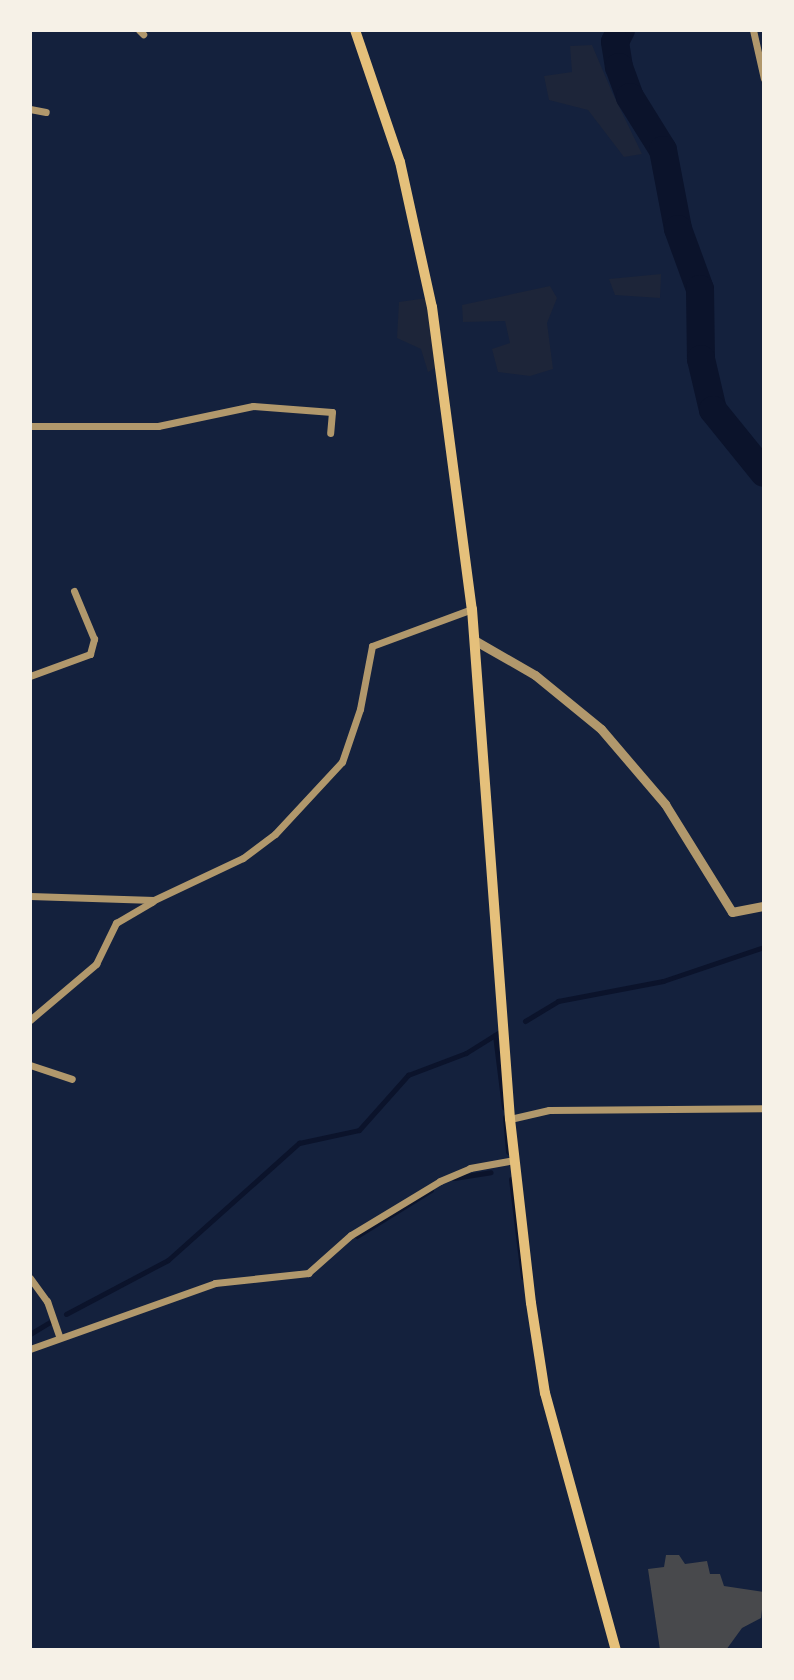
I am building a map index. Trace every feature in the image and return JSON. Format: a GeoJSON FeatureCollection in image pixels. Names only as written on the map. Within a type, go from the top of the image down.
{"type":"FeatureCollection","features":[{"type":"Feature","properties":{"kind":"main road"},"geometry":{"type":"LineString","coordinates":[[355,30],[400,162],[432,307],[472,609],[510,1119],[545,1393],[616,1650]]}},
{"type":"Feature","properties":{"kind":"street"},"geometry":{"type":"LineString","coordinates":[[753,30],[764,79]]}},
{"type":"Feature","properties":{"kind":"street"},"geometry":{"type":"LineString","coordinates":[[30,109],[46,112]]}},
{"type":"Feature","properties":{"kind":"street"},"geometry":{"type":"LineString","coordinates":[[30,426],[158,426],[253,406],[332,412],[330,433]]}},
{"type":"Feature","properties":{"kind":"street"},"geometry":{"type":"LineString","coordinates":[[30,676],[90,654],[94,639],[74,591]]}},
{"type":"Feature","properties":{"kind":"street"},"geometry":{"type":"LineString","coordinates":[[30,1020],[96,964],[116,923],[154,900],[258,848],[337,768],[355,729],[369,653],[378,641],[472,609]]}},
{"type":"Feature","properties":{"kind":"street"},"geometry":{"type":"LineString","coordinates":[[474,640],[535,675],[601,729],[673,814],[732,912],[764,906]]}},
{"type":"Feature","properties":{"kind":"street"},"geometry":{"type":"LineString","coordinates":[[30,896],[154,900]]}},
{"type":"Feature","properties":{"kind":"street"},"geometry":{"type":"LineString","coordinates":[[30,1065],[72,1079]]}},
{"type":"Feature","properties":{"kind":"street"},"geometry":{"type":"LineString","coordinates":[[510,1119],[549,1110],[764,1108]]}},
{"type":"Feature","properties":{"kind":"street"},"geometry":{"type":"LineString","coordinates":[[30,1349],[59,1336],[215,1283],[308,1273],[351,1235],[440,1181],[470,1168],[514,1160]]}},
{"type":"Feature","properties":{"kind":"street"},"geometry":{"type":"LineString","coordinates":[[30,1278],[47,1301],[59,1336]]}},
{"type":"Feature","properties":{"kind":"shaded area"},"geometry":{"type":"Polygon","coordinates":[[[592,45],[642,154],[624,157],[588,110],[549,100],[544,76],[572,72],[570,46],[592,45]]]}},
{"type":"Feature","properties":{"kind":"shaded area"},"geometry":{"type":"Polygon","coordinates":[[[661,274],[660,298],[615,295],[609,279],[661,274]]]}},
{"type":"Feature","properties":{"kind":"shaded area"},"geometry":{"type":"Polygon","coordinates":[[[550,286],[557,298],[547,323],[553,369],[530,376],[498,372],[492,349],[510,343],[505,321],[463,322],[462,305],[550,286]]]}},
{"type":"Feature","properties":{"kind":"shaded area"},"geometry":{"type":"Polygon","coordinates":[[[427,298],[437,367],[428,372],[421,349],[397,338],[399,302],[427,298]]]}},
{"type":"Feature","properties":{"kind":"building"},"geometry":{"type":"Polygon","coordinates":[[[666,1555],[679,1555],[685,1564],[707,1561],[710,1574],[720,1574],[724,1586],[764,1592],[761,1618],[742,1628],[726,1650],[660,1650],[648,1569],[664,1567],[666,1555]]]}},
{"type":"Feature","properties":{"kind":"waterway"},"geometry":{"type":"LineString","coordinates":[[621,30],[615,42],[619,67],[630,97],[663,150],[678,229],[700,289],[701,359],[713,410],[764,473]]}},
{"type":"Feature","properties":{"kind":"waterway"},"geometry":{"type":"LineString","coordinates":[[525,1021],[558,1001],[663,981],[764,947]]}},
{"type":"Feature","properties":{"kind":"waterway"},"geometry":{"type":"LineString","coordinates":[[66,1314],[168,1260],[299,1143],[359,1130],[408,1075],[466,1053],[498,1033]]}},
{"type":"Feature","properties":{"kind":"waterway"},"geometry":{"type":"LineString","coordinates":[[495,1035],[504,1107]]}},
{"type":"Feature","properties":{"kind":"waterway"},"geometry":{"type":"LineString","coordinates":[[505,1117],[508,1152]]}},
{"type":"Feature","properties":{"kind":"waterway"},"geometry":{"type":"LineString","coordinates":[[454,1178],[491,1172]]}},
{"type":"Feature","properties":{"kind":"waterway"},"geometry":{"type":"LineString","coordinates":[[511,1179],[523,1277]]}},
{"type":"Feature","properties":{"kind":"waterway"},"geometry":{"type":"LineString","coordinates":[[357,1236],[431,1190]]}},
{"type":"Feature","properties":{"kind":"waterway"},"geometry":{"type":"LineString","coordinates":[[30,1334],[50,1322]]}}]}
